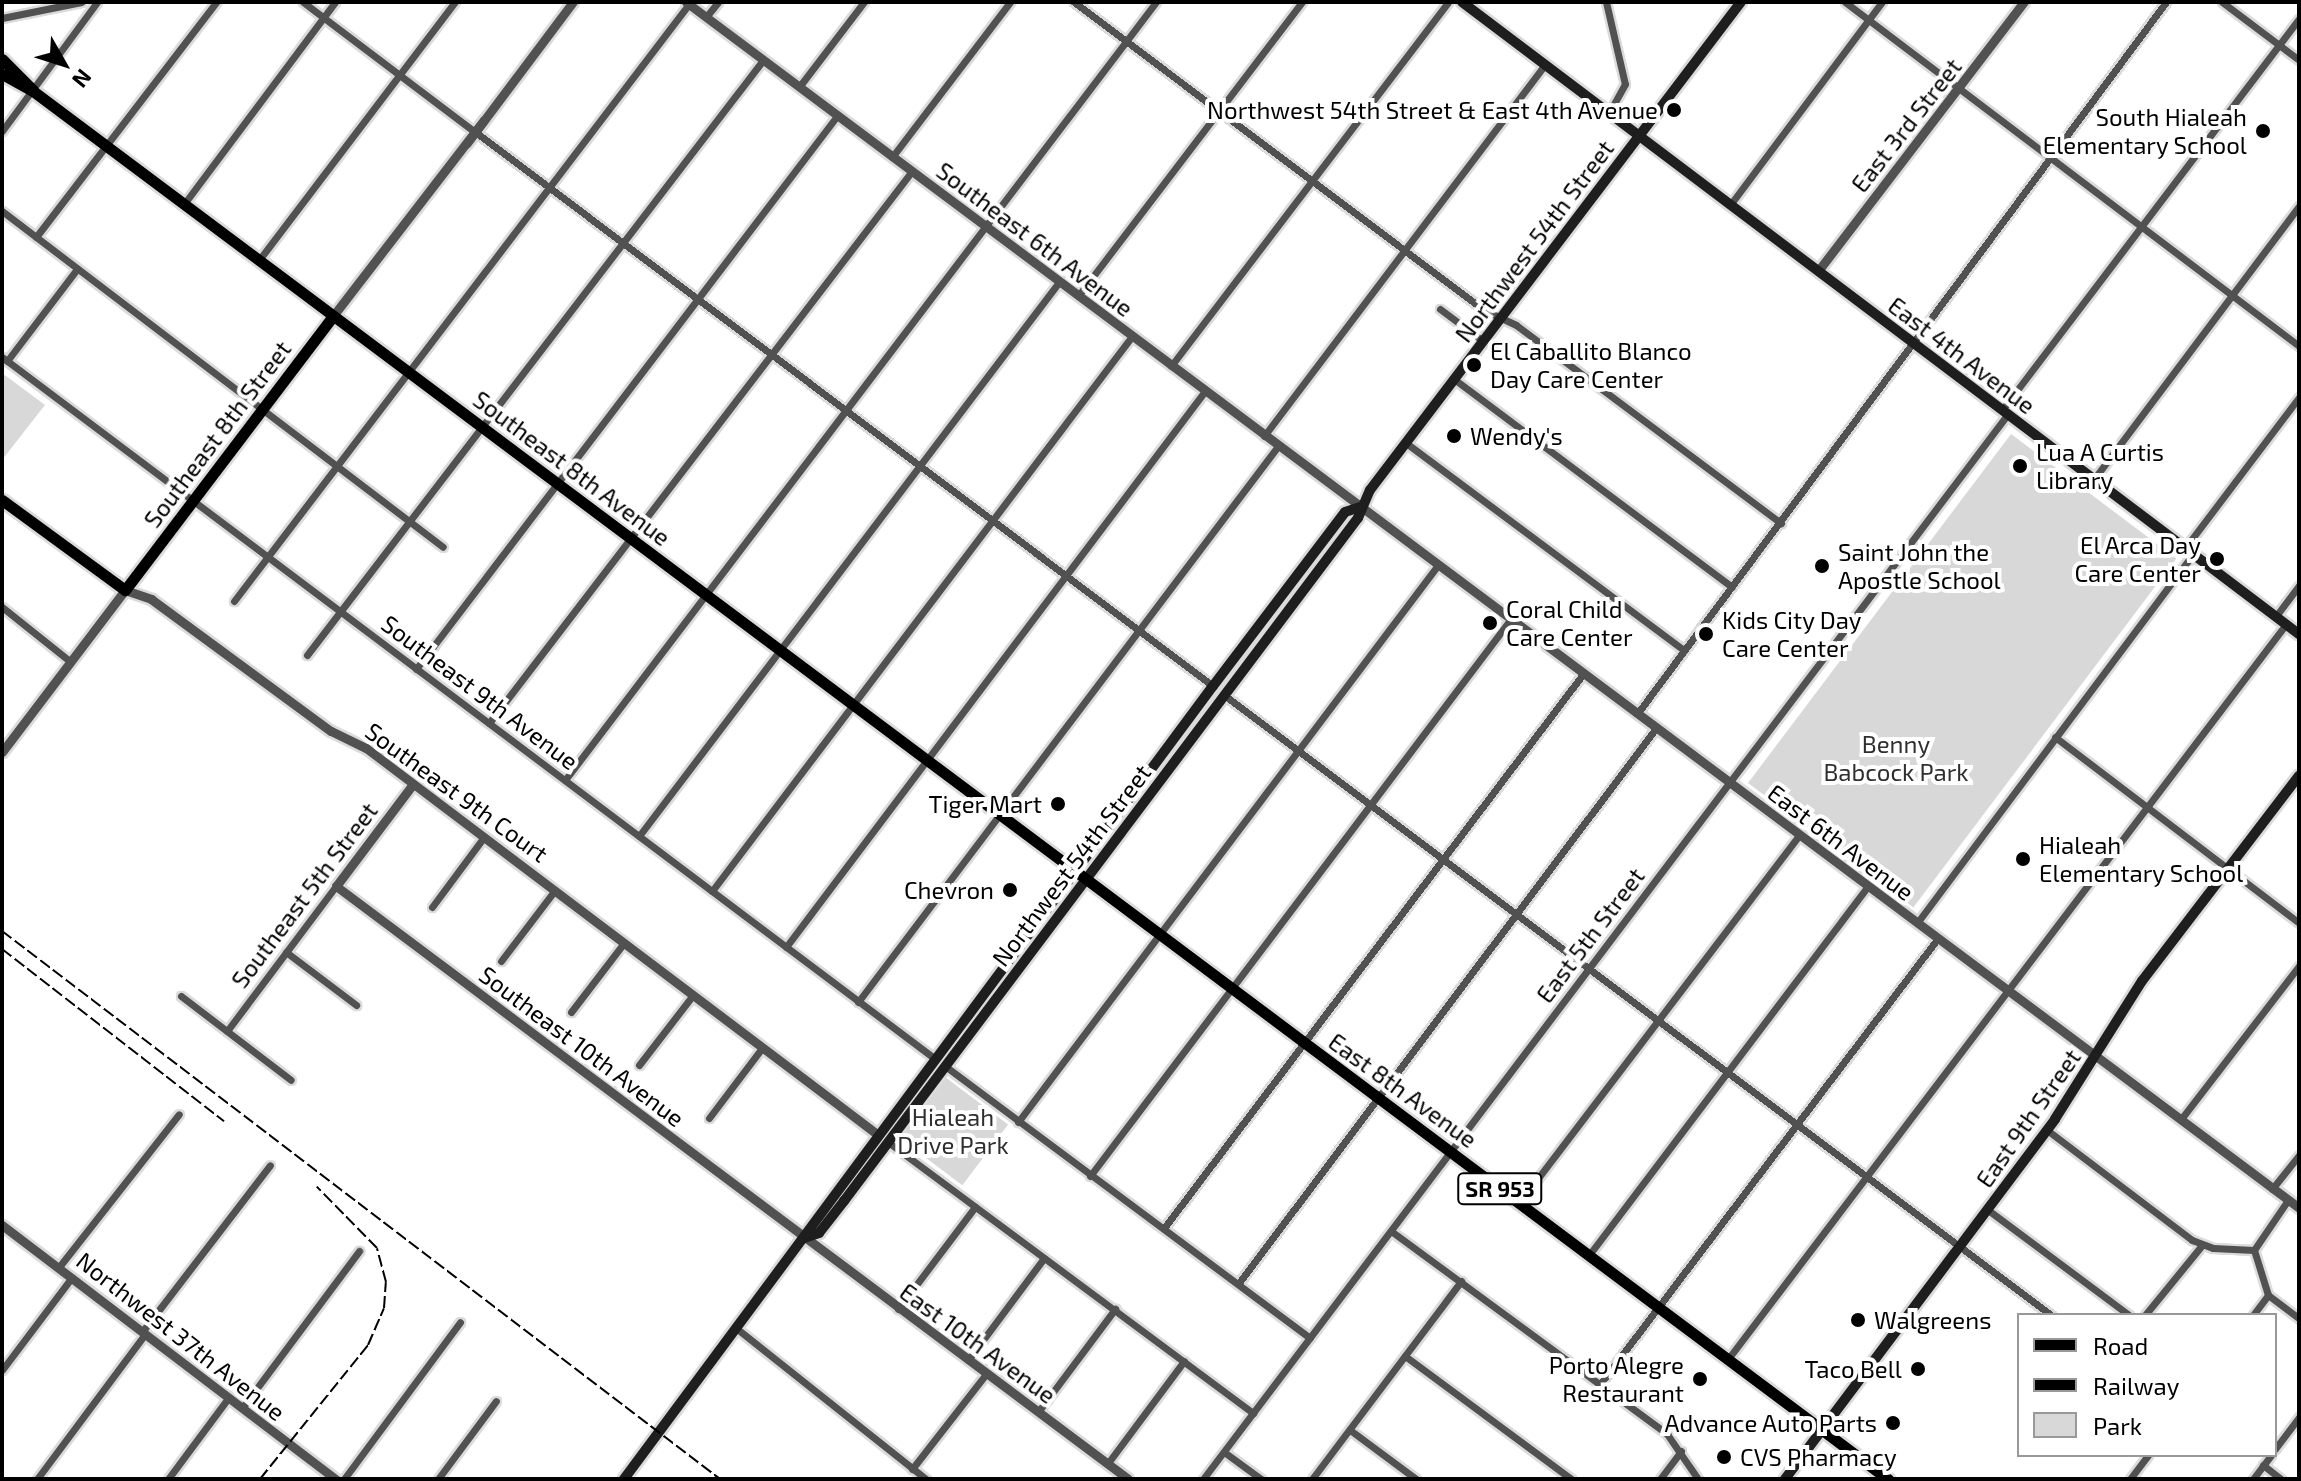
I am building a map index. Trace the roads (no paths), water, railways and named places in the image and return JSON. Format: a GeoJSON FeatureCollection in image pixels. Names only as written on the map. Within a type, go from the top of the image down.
{"type":"FeatureCollection","features":[{"type":"Feature","properties":{"kind":"main road","name":"East 4th Avenue"},"geometry":{"type":"LineString","coordinates":[[1462,2],[2299,634]]}},
{"type":"Feature","properties":{"kind":"main road","name":"Northwest 54th Street"},"geometry":{"type":"LineString","coordinates":[[804,1238],[819,1233],[1358,518],[1360,507],[1406,443],[1741,2]]}},
{"type":"Feature","properties":{"kind":"main road","name":"SR 953"},"geometry":{"type":"LineString","coordinates":[[2,59],[33,91]]}},
{"type":"Feature","properties":{"kind":"main road","name":"SR 953"},"geometry":{"type":"LineString","coordinates":[[2,74],[33,91]]}},
{"type":"Feature","properties":{"kind":"main road","name":"Southeast 8th Avenue"},"geometry":{"type":"LineString","coordinates":[[33,91],[1085,879]]}},
{"type":"Feature","properties":{"kind":"main road","name":"Southeast 8th Street"},"geometry":{"type":"LineString","coordinates":[[125,590],[333,316]]}},
{"type":"Feature","properties":{"kind":"main road","name":"Southeast 9th Court"},"geometry":{"type":"LineString","coordinates":[[2,500],[125,590]]}},
{"type":"Feature","properties":{"kind":"main road","name":"Northwest 54th Street"},"geometry":{"type":"LineString","coordinates":[[624,1479],[804,1238],[807,1228],[1213,686],[1345,512],[1360,507]]}},
{"type":"Feature","properties":{"kind":"main road"},"geometry":{"type":"LineString","coordinates":[[1224,695],[1231,672],[1270,612]]}},
{"type":"Feature","properties":{"kind":"main road","name":"East 9th Street"},"geometry":{"type":"LineString","coordinates":[[1785,1479],[2047,1130],[2142,981],[2299,776]]}},
{"type":"Feature","properties":{"kind":"main road","name":"East 8th Avenue"},"geometry":{"type":"LineString","coordinates":[[1085,879],[1888,1479]]}},
{"type":"Feature","properties":{"kind":"main road"},"geometry":{"type":"LineString","coordinates":[[945,1066],[948,1050],[971,1019],[973,1006]]}},
{"type":"Feature","properties":{"kind":"main road"},"geometry":{"type":"LineString","coordinates":[[891,1138],[895,1120],[933,1068],[934,1058]]}},
{"type":"Feature","properties":{"kind":"street"},"geometry":{"type":"LineString","coordinates":[[2,18],[81,2]]}},
{"type":"Feature","properties":{"kind":"street"},"geometry":{"type":"LineString","coordinates":[[2,131],[97,2]]}},
{"type":"Feature","properties":{"kind":"street"},"geometry":{"type":"LineString","coordinates":[[36,237],[216,2]]}},
{"type":"Feature","properties":{"kind":"street"},"geometry":{"type":"LineString","coordinates":[[303,2],[1213,686]]}},
{"type":"Feature","properties":{"kind":"street"},"geometry":{"type":"LineString","coordinates":[[184,204],[335,2]]}},
{"type":"Feature","properties":{"kind":"street"},"geometry":{"type":"LineString","coordinates":[[259,260],[455,2]]}},
{"type":"Feature","properties":{"kind":"street","name":"Southeast 8th Street"},"geometry":{"type":"LineString","coordinates":[[333,316],[573,2]]}},
{"type":"Feature","properties":{"kind":"street"},"geometry":{"type":"LineString","coordinates":[[706,17],[718,2]]}},
{"type":"Feature","properties":{"kind":"street"},"geometry":{"type":"LineString","coordinates":[[799,87],[864,2]]}},
{"type":"Feature","properties":{"kind":"street"},"geometry":{"type":"LineString","coordinates":[[892,157],[1010,2]]}},
{"type":"Feature","properties":{"kind":"street"},"geometry":{"type":"LineString","coordinates":[[1074,2],[1404,250],[1501,317],[1781,523]]}},
{"type":"Feature","properties":{"kind":"street"},"geometry":{"type":"LineString","coordinates":[[565,780],[1156,2]]}},
{"type":"Feature","properties":{"kind":"street"},"geometry":{"type":"LineString","coordinates":[[1078,296],[1302,2]]}},
{"type":"Feature","properties":{"kind":"street"},"geometry":{"type":"LineString","coordinates":[[1171,366],[1448,2]]}},
{"type":"Feature","properties":{"kind":"street"},"geometry":{"type":"LineString","coordinates":[[1606,2],[1625,84],[1609,113]]}},
{"type":"Feature","properties":{"kind":"street"},"geometry":{"type":"LineString","coordinates":[[1845,2],[2050,161],[2299,346]]}},
{"type":"Feature","properties":{"kind":"street"},"geometry":{"type":"LineString","coordinates":[[1730,205],[1882,2]]}},
{"type":"Feature","properties":{"kind":"street","name":"East 3rd Street"},"geometry":{"type":"LineString","coordinates":[[1818,271],[2024,2]]}},
{"type":"Feature","properties":{"kind":"street"},"geometry":{"type":"LineString","coordinates":[[1637,714],[2166,2]]}},
{"type":"Feature","properties":{"kind":"street"},"geometry":{"type":"LineString","coordinates":[[2222,2],[2299,60]]}},
{"type":"Feature","properties":{"kind":"street"},"geometry":{"type":"LineString","coordinates":[[234,601],[688,3]]}},
{"type":"Feature","properties":{"kind":"street","name":"Southeast 6th Avenue"},"geometry":{"type":"LineString","coordinates":[[688,3],[1360,507]]}},
{"type":"Feature","properties":{"kind":"street","name":"East 5th Street"},"geometry":{"type":"LineString","coordinates":[[1203,1479],[1730,783],[2140,228],[2299,19]]}},
{"type":"Feature","properties":{"kind":"street"},"geometry":{"type":"LineString","coordinates":[[307,655],[763,60]]}},
{"type":"Feature","properties":{"kind":"street"},"geometry":{"type":"LineString","coordinates":[[1264,436],[1545,64]]}},
{"type":"Feature","properties":{"kind":"street"},"geometry":{"type":"LineString","coordinates":[[416,669],[555,482],[837,116]]}},
{"type":"Feature","properties":{"kind":"street"},"geometry":{"type":"LineString","coordinates":[[489,723],[912,171]]}},
{"type":"Feature","properties":{"kind":"street"},"geometry":{"type":"LineString","coordinates":[[2094,479],[2299,206]]}},
{"type":"Feature","properties":{"kind":"street"},"geometry":{"type":"LineString","coordinates":[[2,211],[261,413],[443,547]]}},
{"type":"Feature","properties":{"kind":"street"},"geometry":{"type":"LineString","coordinates":[[5,359],[77,269]]}},
{"type":"Feature","properties":{"kind":"street"},"geometry":{"type":"LineString","coordinates":[[639,836],[1059,282]]}},
{"type":"Feature","properties":{"kind":"street"},"geometry":{"type":"LineString","coordinates":[[1440,309],[1483,341]]}},
{"type":"Feature","properties":{"kind":"street"},"geometry":{"type":"LineString","coordinates":[[712,891],[1132,336]]}},
{"type":"Feature","properties":{"kind":"street","name":"Southeast 9th Avenue"},"geometry":{"type":"LineString","coordinates":[[5,359],[934,1058]]}},
{"type":"Feature","properties":{"kind":"street"},"geometry":{"type":"LineString","coordinates":[[1454,379],[1732,587]]}},
{"type":"Feature","properties":{"kind":"street"},"geometry":{"type":"LineString","coordinates":[[786,947],[1205,391]]}},
{"type":"Feature","properties":{"kind":"street"},"geometry":{"type":"LineString","coordinates":[[1917,923],[2299,397]]}},
{"type":"Feature","properties":{"kind":"street"},"geometry":{"type":"LineString","coordinates":[[1406,443],[1684,650]]}},
{"type":"Feature","properties":{"kind":"street"},"geometry":{"type":"LineString","coordinates":[[858,1002],[1278,446]]}},
{"type":"Feature","properties":{"kind":"street","name":"East 6th Avenue"},"geometry":{"type":"LineString","coordinates":[[1360,507],[2299,1208]]}},
{"type":"Feature","properties":{"kind":"street"},"geometry":{"type":"LineString","coordinates":[[1018,1122],[1438,565]]}},
{"type":"Feature","properties":{"kind":"street"},"geometry":{"type":"LineString","coordinates":[[2276,616],[2299,586]]}},
{"type":"Feature","properties":{"kind":"street","name":"Southeast 8th Street"},"geometry":{"type":"LineString","coordinates":[[2,752],[125,590]]}},
{"type":"Feature","properties":{"kind":"street","name":"Southeast 9th Court"},"geometry":{"type":"LineString","coordinates":[[125,590],[151,599],[331,731],[366,748],[877,1134]]}},
{"type":"Feature","properties":{"kind":"street"},"geometry":{"type":"LineString","coordinates":[[2,607],[71,662]]}},
{"type":"Feature","properties":{"kind":"street"},"geometry":{"type":"LineString","coordinates":[[1090,1176],[1510,620]]}},
{"type":"Feature","properties":{"kind":"street"},"geometry":{"type":"LineString","coordinates":[[1728,1359],[2286,624]]}},
{"type":"Feature","properties":{"kind":"street"},"geometry":{"type":"LineString","coordinates":[[1164,1228],[1583,674]]}},
{"type":"Feature","properties":{"kind":"street"},"geometry":{"type":"LineString","coordinates":[[1224,695],[1868,1174],[2048,1313]]}},
{"type":"Feature","properties":{"kind":"street"},"geometry":{"type":"LineString","coordinates":[[1238,1284],[1656,728]]}},
{"type":"Feature","properties":{"kind":"street"},"geometry":{"type":"LineString","coordinates":[[2055,737],[2299,923]]}},
{"type":"Feature","properties":{"kind":"street","name":"Southeast 5th Street"},"geometry":{"type":"LineString","coordinates":[[227,1031],[413,784]]}},
{"type":"Feature","properties":{"kind":"street"},"geometry":{"type":"LineString","coordinates":[[1519,1203],[1799,835]]}},
{"type":"Feature","properties":{"kind":"street"},"geometry":{"type":"LineString","coordinates":[[432,907],[484,837]]}},
{"type":"Feature","properties":{"kind":"street","name":"Southeast 10th Avenue"},"geometry":{"type":"LineString","coordinates":[[336,886],[804,1238]]}},
{"type":"Feature","properties":{"kind":"street"},"geometry":{"type":"LineString","coordinates":[[1589,1255],[1868,886]]}},
{"type":"Feature","properties":{"kind":"street"},"geometry":{"type":"LineString","coordinates":[[501,961],[555,890]]}},
{"type":"Feature","properties":{"kind":"street"},"geometry":{"type":"LineString","coordinates":[[1600,1384],[1938,938]]}},
{"type":"Feature","properties":{"kind":"street"},"geometry":{"type":"LineString","coordinates":[[571,1012],[624,943]]}},
{"type":"Feature","properties":{"kind":"street"},"geometry":{"type":"LineString","coordinates":[[286,952],[356,1005]]}},
{"type":"Feature","properties":{"kind":"street"},"geometry":{"type":"LineString","coordinates":[[2181,1119],[2299,966]]}},
{"type":"Feature","properties":{"kind":"street"},"geometry":{"type":"LineString","coordinates":[[639,1065],[693,995]]}},
{"type":"Feature","properties":{"kind":"street"},"geometry":{"type":"LineString","coordinates":[[181,996],[291,1080]]}},
{"type":"Feature","properties":{"kind":"street"},"geometry":{"type":"LineString","coordinates":[[709,1118],[762,1048]]}},
{"type":"Feature","properties":{"kind":"street"},"geometry":{"type":"LineString","coordinates":[[945,1066],[1310,1338]]}},
{"type":"Feature","properties":{"kind":"street"},"geometry":{"type":"LineString","coordinates":[[59,1267],[179,1114]]}},
{"type":"Feature","properties":{"kind":"street"},"geometry":{"type":"LineString","coordinates":[[2047,1130],[2202,1245],[2254,1250]]}},
{"type":"Feature","properties":{"kind":"street"},"geometry":{"type":"LineString","coordinates":[[891,1138],[975,1207],[1253,1413]]}},
{"type":"Feature","properties":{"kind":"street"},"geometry":{"type":"LineString","coordinates":[[2272,1189],[2299,1155]]}},
{"type":"Feature","properties":{"kind":"street"},"geometry":{"type":"LineString","coordinates":[[37,1479],[270,1165]]}},
{"type":"Feature","properties":{"kind":"street"},"geometry":{"type":"LineString","coordinates":[[2254,1250],[2288,1200]]}},
{"type":"Feature","properties":{"kind":"street"},"geometry":{"type":"LineString","coordinates":[[898,1309],[975,1207]]}},
{"type":"Feature","properties":{"kind":"street"},"geometry":{"type":"LineString","coordinates":[[1988,1210],[2126,1313]]}},
{"type":"Feature","properties":{"kind":"street","name":"Northwest 37th Avenue"},"geometry":{"type":"LineString","coordinates":[[2,1225],[336,1479]]}},
{"type":"Feature","properties":{"kind":"street"},"geometry":{"type":"LineString","coordinates":[[1391,1231],[1667,1434],[1698,1479]]}},
{"type":"Feature","properties":{"kind":"street","name":"East 10th Avenue"},"geometry":{"type":"LineString","coordinates":[[804,1238],[1128,1479]]}},
{"type":"Feature","properties":{"kind":"street"},"geometry":{"type":"LineString","coordinates":[[2147,1313],[2202,1245]]}},
{"type":"Feature","properties":{"kind":"street"},"geometry":{"type":"LineString","coordinates":[[2254,1250],[2268,1295],[2299,1318]]}},
{"type":"Feature","properties":{"kind":"street"},"geometry":{"type":"LineString","coordinates":[[242,1408],[359,1251]]}},
{"type":"Feature","properties":{"kind":"street"},"geometry":{"type":"LineString","coordinates":[[968,1360],[1044,1258]]}},
{"type":"Feature","properties":{"kind":"street"},"geometry":{"type":"LineString","coordinates":[[2,1370],[72,1277]]}},
{"type":"Feature","properties":{"kind":"street"},"geometry":{"type":"LineString","coordinates":[[1312,1479],[1461,1281]]}},
{"type":"Feature","properties":{"kind":"street"},"geometry":{"type":"LineString","coordinates":[[2254,1313],[2268,1295]]}},
{"type":"Feature","properties":{"kind":"street"},"geometry":{"type":"LineString","coordinates":[[1038,1412],[1115,1309]]}},
{"type":"Feature","properties":{"kind":"street"},"geometry":{"type":"LineString","coordinates":[[344,1479],[460,1322]]}},
{"type":"Feature","properties":{"kind":"street"},"geometry":{"type":"LineString","coordinates":[[736,1328],[926,1479]]}},
{"type":"Feature","properties":{"kind":"street"},"geometry":{"type":"LineString","coordinates":[[1405,1356],[1571,1479]]}},
{"type":"Feature","properties":{"kind":"street"},"geometry":{"type":"LineString","coordinates":[[1108,1463],[1184,1361]]}},
{"type":"Feature","properties":{"kind":"street"},"geometry":{"type":"LineString","coordinates":[[912,1469],[986,1374]]}},
{"type":"Feature","properties":{"kind":"street"},"geometry":{"type":"LineString","coordinates":[[168,1479],[229,1397]]}},
{"type":"Feature","properties":{"kind":"street"},"geometry":{"type":"LineString","coordinates":[[438,1479],[496,1401]]}},
{"type":"Feature","properties":{"kind":"street"},"geometry":{"type":"LineString","coordinates":[[2277,1446],[2299,1417]]}},
{"type":"Feature","properties":{"kind":"street"},"geometry":{"type":"LineString","coordinates":[[1350,1430],[1416,1479]]}},
{"type":"Feature","properties":{"kind":"street"},"geometry":{"type":"LineString","coordinates":[[1660,1479],[1681,1451]]}},
{"type":"Feature","properties":{"kind":"street"},"geometry":{"type":"LineString","coordinates":[[1224,1452],[1261,1479]]}},
{"type":"Feature","properties":{"kind":"street"},"geometry":{"type":"LineString","coordinates":[[2130,1479],[2146,1457]]}},
{"type":"Feature","properties":{"kind":"street"},"geometry":{"type":"LineString","coordinates":[[2253,1479],[2269,1457]]}},
{"type":"Feature","properties":{"kind":"street"},"geometry":{"type":"LineString","coordinates":[[2263,1465],[2281,1479]]}},
{"type":"Feature","properties":{"kind":"railway"},"geometry":{"type":"LineString","coordinates":[[2,931],[720,1479]]}},
{"type":"Feature","properties":{"kind":"railway"},"geometry":{"type":"LineString","coordinates":[[2,949],[224,1121]]}},
{"type":"Feature","properties":{"kind":"railway"},"geometry":{"type":"LineString","coordinates":[[260,1479],[368,1345],[384,1308],[386,1282],[377,1248],[317,1187]]}},
{"type":"Feature","properties":{"kind":"place","name":"Northwest 54th Street & East 4th Avenue"},"geometry":{"type":"Point","coordinates":[1674,110]}},
{"type":"Feature","properties":{"kind":"place","name":"South Hialeah Elementary School"},"geometry":{"type":"Point","coordinates":[2263,131]}},
{"type":"Feature","properties":{"kind":"place","name":"El Caballito Blanco Day Care Center"},"geometry":{"type":"Point","coordinates":[1474,365]}},
{"type":"Feature","properties":{"kind":"place","name":"Wendy's"},"geometry":{"type":"Point","coordinates":[1454,436]}},
{"type":"Feature","properties":{"kind":"place","name":"Lua A Curtis Library"},"geometry":{"type":"Point","coordinates":[2020,466]}},
{"type":"Feature","properties":{"kind":"place","name":"El Arca Day Care Center"},"geometry":{"type":"Point","coordinates":[2217,559]}},
{"type":"Feature","properties":{"kind":"place","name":"Saint John the Apostle School"},"geometry":{"type":"Point","coordinates":[1822,566]}},
{"type":"Feature","properties":{"kind":"place","name":"Coral Child Care Center"},"geometry":{"type":"Point","coordinates":[1490,623]}},
{"type":"Feature","properties":{"kind":"place","name":"Kids City Day Care Center"},"geometry":{"type":"Point","coordinates":[1706,634]}},
{"type":"Feature","properties":{"kind":"place","name":"Tiger Mart"},"geometry":{"type":"Point","coordinates":[1058,804]}},
{"type":"Feature","properties":{"kind":"place","name":"Hialeah Elementary School"},"geometry":{"type":"Point","coordinates":[2023,859]}},
{"type":"Feature","properties":{"kind":"place","name":"Chevron"},"geometry":{"type":"Point","coordinates":[1010,890]}},
{"type":"Feature","properties":{"kind":"place","name":"Walgreens"},"geometry":{"type":"Point","coordinates":[1858,1320]}},
{"type":"Feature","properties":{"kind":"place","name":"Taco Bell"},"geometry":{"type":"Point","coordinates":[1918,1369]}},
{"type":"Feature","properties":{"kind":"place","name":"Porto Alegre Restaurant"},"geometry":{"type":"Point","coordinates":[1700,1379]}},
{"type":"Feature","properties":{"kind":"place","name":"Advance Auto Parts"},"geometry":{"type":"Point","coordinates":[1893,1423]}},
{"type":"Feature","properties":{"kind":"place","name":"CVS Pharmacy"},"geometry":{"type":"Point","coordinates":[1724,1457]}},
{"type":"Feature","properties":{"kind":"park label","name":"Benny Babcock Park"},"geometry":{"type":"Point","coordinates":[1896,758]}},
{"type":"Feature","properties":{"kind":"park label","name":"Hialeah Drive Park"},"geometry":{"type":"Point","coordinates":[953,1131]}}]}
